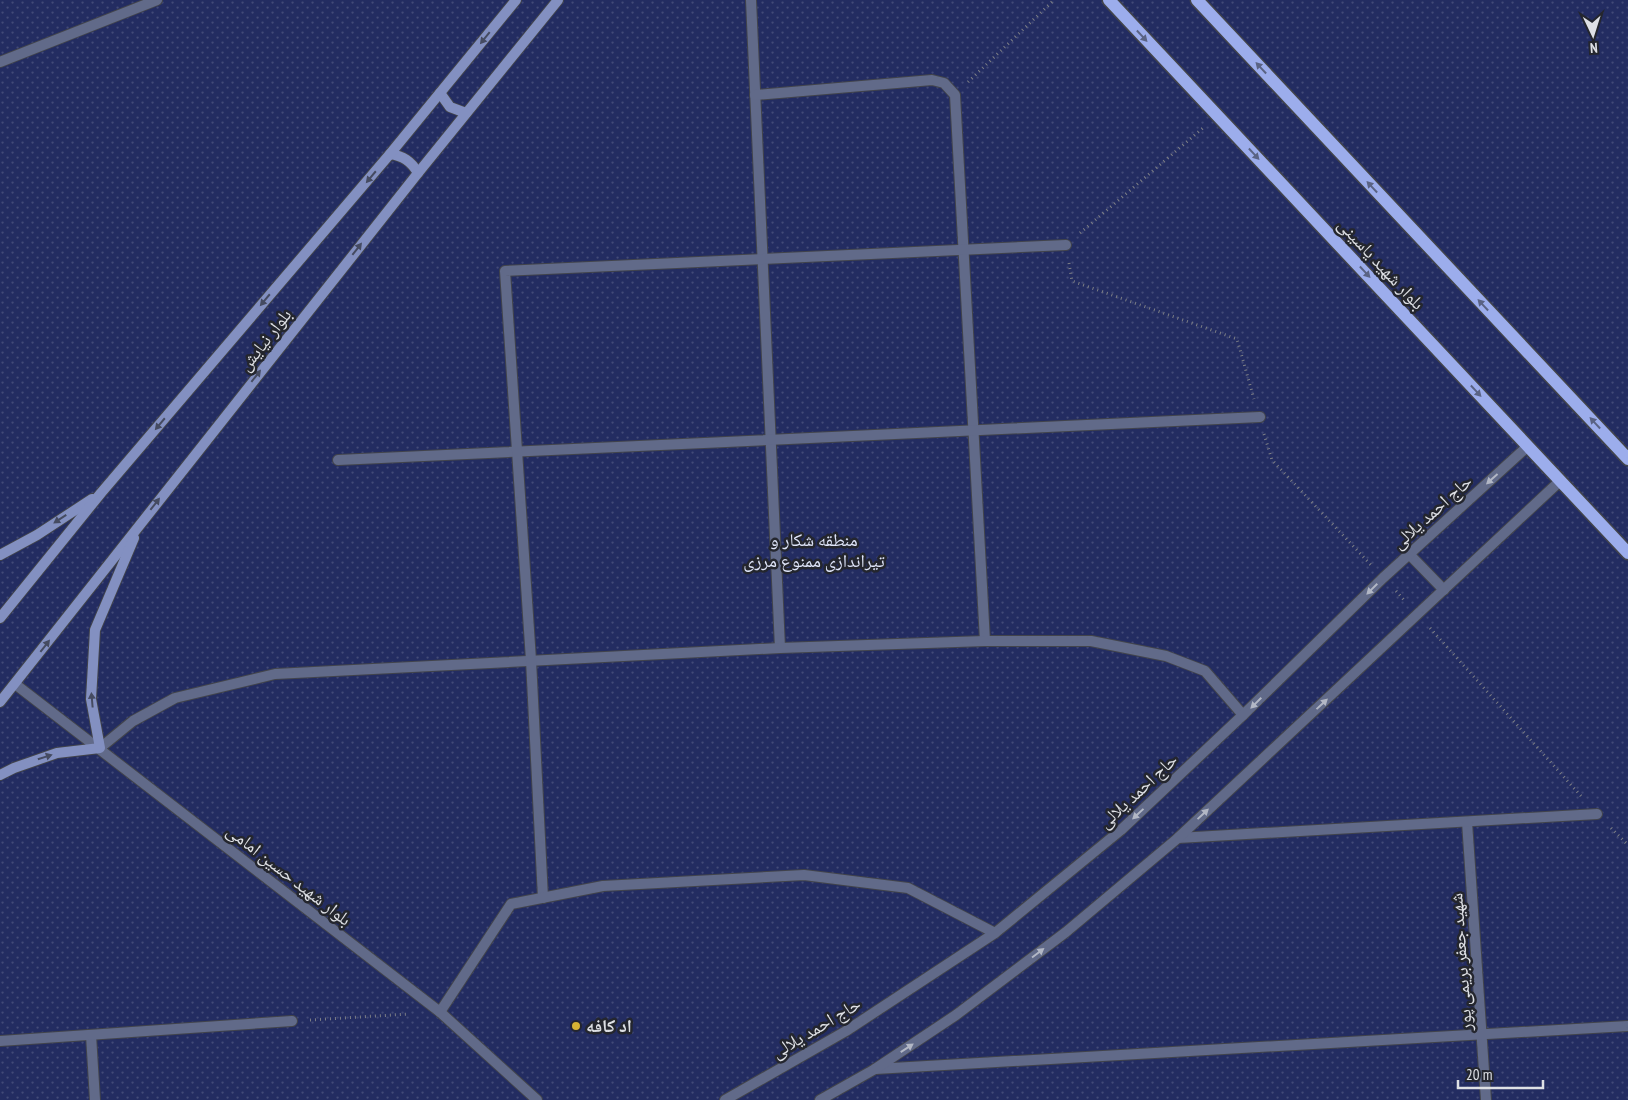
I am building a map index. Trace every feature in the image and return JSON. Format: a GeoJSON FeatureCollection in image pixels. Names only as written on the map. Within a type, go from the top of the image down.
{"type":"FeatureCollection","features":[{"type":"Feature","properties":{"kind":"main road","name":"بلوار نیایش"},"geometry":{"type":"LineString","coordinates":[[0,618],[101,493],[390,154],[516,0]]}},
{"type":"Feature","properties":{"kind":"main road","name":"بلوار نیایش"},"geometry":{"type":"LineString","coordinates":[[0,702],[418,173],[558,0]]}},
{"type":"Feature","properties":{"kind":"main road","name":"بلوار شهید یاسینی"},"geometry":{"type":"LineString","coordinates":[[1109,0],[1628,553]]}},
{"type":"Feature","properties":{"kind":"main road"},"geometry":{"type":"LineString","coordinates":[[1197,0],[1628,459]]}},
{"type":"Feature","properties":{"kind":"main road"},"geometry":{"type":"LineString","coordinates":[[440,93],[450,107],[466,113]]}},
{"type":"Feature","properties":{"kind":"main road"},"geometry":{"type":"LineString","coordinates":[[390,154],[399,155],[407,160],[418,173]]}},
{"type":"Feature","properties":{"kind":"main road"},"geometry":{"type":"LineString","coordinates":[[0,555],[37,535],[101,493]]}},
{"type":"Feature","properties":{"kind":"main road"},"geometry":{"type":"LineString","coordinates":[[0,774],[57,753],[100,748],[91,699],[95,630],[142,521]]}},
{"type":"Feature","properties":{"kind":"street"},"geometry":{"type":"LineString","coordinates":[[0,62],[157,0]]}},
{"type":"Feature","properties":{"kind":"street"},"geometry":{"type":"LineString","coordinates":[[751,0],[780,648]]}},
{"type":"Feature","properties":{"kind":"street"},"geometry":{"type":"LineString","coordinates":[[755,95],[932,80],[944,83],[955,95],[985,641]]}},
{"type":"Feature","properties":{"kind":"street"},"geometry":{"type":"LineString","coordinates":[[543,898],[531,660],[504,271],[1066,245]]}},
{"type":"Feature","properties":{"kind":"street"},"geometry":{"type":"LineString","coordinates":[[338,460],[1260,417]]}},
{"type":"Feature","properties":{"kind":"street","name":"حاج احمد یلالی"},"geometry":{"type":"LineString","coordinates":[[725,1100],[846,1031],[995,933],[1121,830],[1244,715],[1383,578],[1528,446]]}},
{"type":"Feature","properties":{"kind":"street"},"geometry":{"type":"LineString","coordinates":[[820,1100],[875,1069],[956,1015],[1066,932],[1178,838],[1560,481]]}},
{"type":"Feature","properties":{"kind":"street"},"geometry":{"type":"LineString","coordinates":[[1410,554],[1444,590]]}},
{"type":"Feature","properties":{"kind":"street"},"geometry":{"type":"LineString","coordinates":[[100,748],[134,721],[175,698],[275,674],[780,648],[985,641],[1091,641],[1166,656],[1205,671],[1244,715]]}},
{"type":"Feature","properties":{"kind":"street","name":"بلوار شهید حسین امامی"},"geometry":{"type":"LineString","coordinates":[[15,684],[440,1012],[537,1100]]}},
{"type":"Feature","properties":{"kind":"street"},"geometry":{"type":"LineString","coordinates":[[1178,838],[1597,814]]}},
{"type":"Feature","properties":{"kind":"street","name":"شهید جعفر بریمی پور"},"geometry":{"type":"LineString","coordinates":[[1467,822],[1486,1100]]}},
{"type":"Feature","properties":{"kind":"street"},"geometry":{"type":"LineString","coordinates":[[440,1012],[511,904],[603,886],[804,876],[908,888],[995,933]]}},
{"type":"Feature","properties":{"kind":"street"},"geometry":{"type":"LineString","coordinates":[[0,1041],[292,1021]]}},
{"type":"Feature","properties":{"kind":"street"},"geometry":{"type":"LineString","coordinates":[[875,1069],[1628,1026]]}},
{"type":"Feature","properties":{"kind":"street"},"geometry":{"type":"LineString","coordinates":[[91,1035],[95,1100]]}},
{"type":"Feature","properties":{"kind":"path"},"geometry":{"type":"LineString","coordinates":[[955,95],[1054,0]]}},
{"type":"Feature","properties":{"kind":"path"},"geometry":{"type":"LineString","coordinates":[[1217,116],[1066,245],[1072,281],[1237,339],[1272,460],[1418,614],[1597,814],[1628,845]]}},
{"type":"Feature","properties":{"kind":"path"},"geometry":{"type":"LineString","coordinates":[[292,1021],[440,1012]]}},
{"type":"Feature","properties":{"kind":"green space","name":"منطقه شکار و تیراندازی ممنوع مرزی"},"geometry":{"type":"Polygon","coordinates":[[[0,0],[1628,0],[1628,1100],[0,1100],[0,0]]]}},
{"type":"Feature","properties":{"kind":"place","name":"اد کافه"},"geometry":{"type":"Point","coordinates":[576,1026]}}]}
